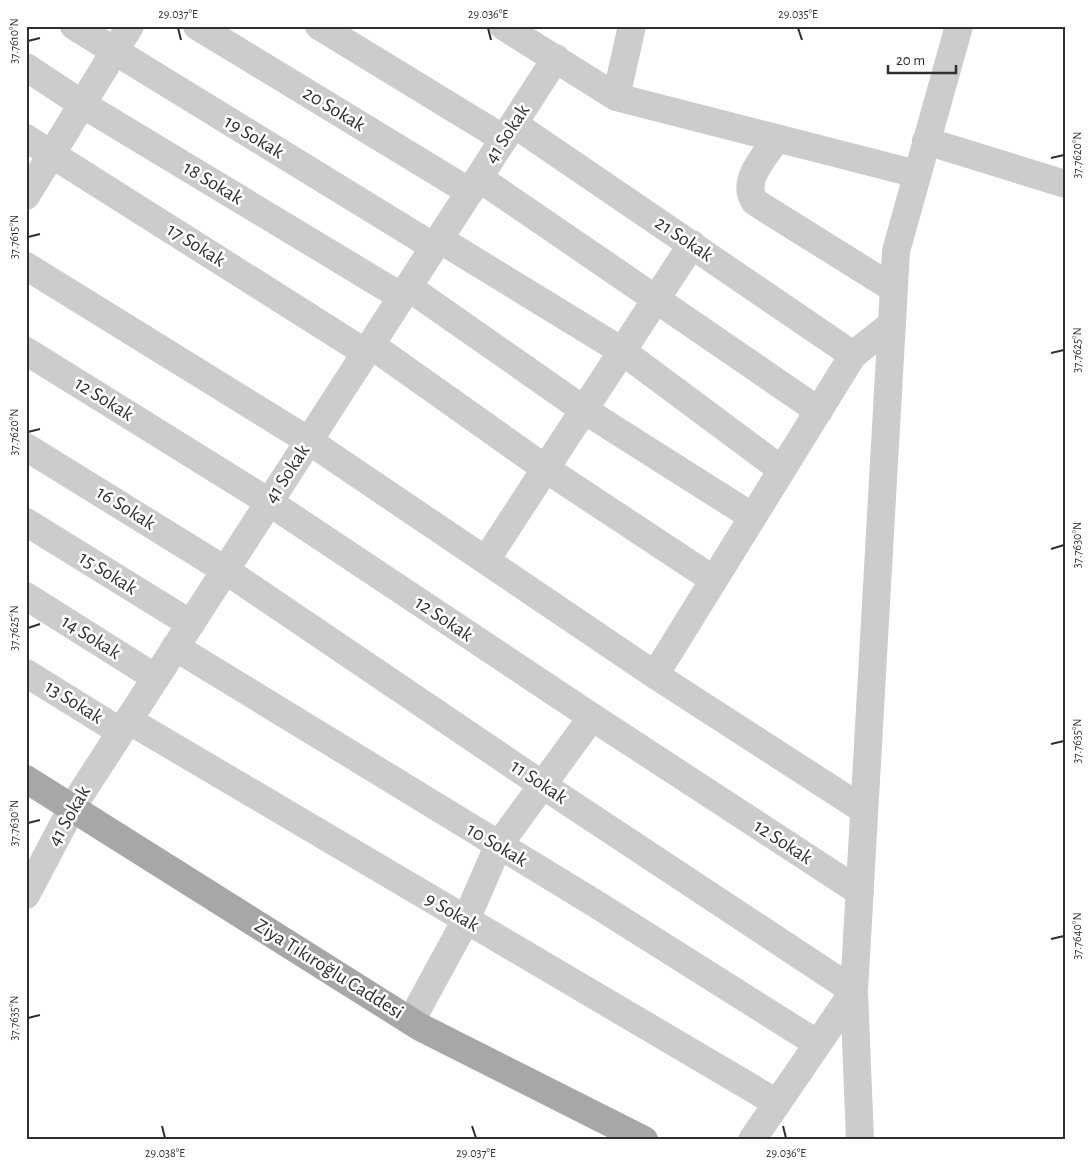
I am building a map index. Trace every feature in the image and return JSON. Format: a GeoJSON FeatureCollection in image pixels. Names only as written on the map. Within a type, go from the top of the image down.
{"type":"FeatureCollection","features":[{"type":"Feature","properties":{"kind":"main road","name":"Ziya Tıkıroğlu Caddesi"},"geometry":{"type":"LineString","coordinates":[[26,778],[436,1036],[644,1140]]}},
{"type":"Feature","properties":{"kind":"street","name":"19 Sokak"},"geometry":{"type":"LineString","coordinates":[[74,26],[114,52],[622,351],[782,470]]}},
{"type":"Feature","properties":{"kind":"street"},"geometry":{"type":"LineString","coordinates":[[26,196],[130,26]]}},
{"type":"Feature","properties":{"kind":"street","name":"20 Sokak"},"geometry":{"type":"LineString","coordinates":[[197,26],[474,185],[656,298],[819,411]]}},
{"type":"Feature","properties":{"kind":"street","name":"21 Sokak"},"geometry":{"type":"LineString","coordinates":[[319,26],[509,131],[692,244],[853,356]]}},
{"type":"Feature","properties":{"kind":"street"},"geometry":{"type":"LineString","coordinates":[[503,26],[616,97],[917,174]]}},
{"type":"Feature","properties":{"kind":"street"},"geometry":{"type":"LineString","coordinates":[[616,97],[632,26]]}},
{"type":"Feature","properties":{"kind":"street"},"geometry":{"type":"LineString","coordinates":[[860,1140],[854,992],[896,251],[959,26]]}},
{"type":"Feature","properties":{"kind":"street","name":"41 Sokak"},"geometry":{"type":"LineString","coordinates":[[26,895],[72,806],[556,58]]}},
{"type":"Feature","properties":{"kind":"street","name":"18 Sokak"},"geometry":{"type":"LineString","coordinates":[[26,67],[82,104],[405,292],[584,410],[753,517]]}},
{"type":"Feature","properties":{"kind":"street","name":"17 Sokak"},"geometry":{"type":"LineString","coordinates":[[26,138],[368,349],[714,580]]}},
{"type":"Feature","properties":{"kind":"street"},"geometry":{"type":"LineString","coordinates":[[777,138],[749,182],[750,192],[755,202],[894,289]]}},
{"type":"Feature","properties":{"kind":"street"},"geometry":{"type":"LineString","coordinates":[[926,141],[1065,184]]}},
{"type":"Feature","properties":{"kind":"street"},"geometry":{"type":"LineString","coordinates":[[486,560],[692,244]]}},
{"type":"Feature","properties":{"kind":"street"},"geometry":{"type":"LineString","coordinates":[[26,266],[308,441],[655,675],[864,810]]}},
{"type":"Feature","properties":{"kind":"street"},"geometry":{"type":"LineString","coordinates":[[655,675],[853,356],[892,324]]}},
{"type":"Feature","properties":{"kind":"street","name":"12 Sokak"},"geometry":{"type":"LineString","coordinates":[[26,351],[269,502],[592,718],[860,892]]}},
{"type":"Feature","properties":{"kind":"street","name":"16 Sokak"},"geometry":{"type":"LineString","coordinates":[[26,447],[225,570]]}},
{"type":"Feature","properties":{"kind":"street","name":"15 Sokak"},"geometry":{"type":"LineString","coordinates":[[26,522],[190,624]]}},
{"type":"Feature","properties":{"kind":"street","name":"11 Sokak"},"geometry":{"type":"LineString","coordinates":[[225,570],[541,784],[854,992]]}},
{"type":"Feature","properties":{"kind":"street","name":"14 Sokak"},"geometry":{"type":"LineString","coordinates":[[26,596],[156,678]]}},
{"type":"Feature","properties":{"kind":"street","name":"10 Sokak"},"geometry":{"type":"LineString","coordinates":[[175,647],[498,846],[596,904],[818,1044]]}},
{"type":"Feature","properties":{"kind":"street","name":"13 Sokak"},"geometry":{"type":"LineString","coordinates":[[26,673],[124,726]]}},
{"type":"Feature","properties":{"kind":"street"},"geometry":{"type":"LineString","coordinates":[[411,1021],[466,920],[498,846],[541,784],[592,718]]}},
{"type":"Feature","properties":{"kind":"street","name":"9 Sokak"},"geometry":{"type":"LineString","coordinates":[[124,726],[466,920],[777,1103]]}},
{"type":"Feature","properties":{"kind":"street"},"geometry":{"type":"LineString","coordinates":[[752,1140],[854,992]]}}]}
